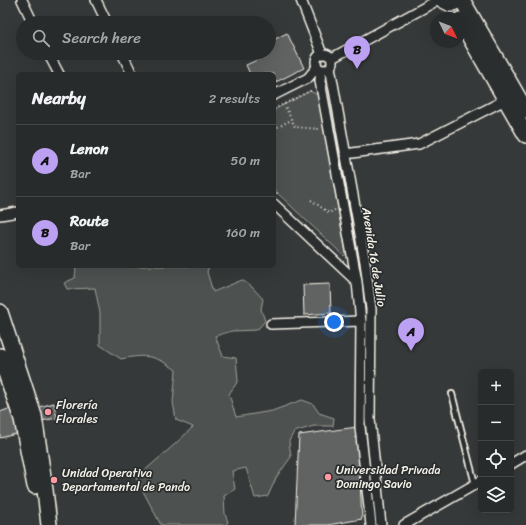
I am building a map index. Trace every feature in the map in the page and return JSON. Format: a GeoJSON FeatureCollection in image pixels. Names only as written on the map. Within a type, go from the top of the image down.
{"type":"FeatureCollection","features":[{"type":"Feature","properties":{"kind":"main road"},"geometry":{"type":"LineString","coordinates":[[451,1],[456,12]]}},
{"type":"Feature","properties":{"kind":"main road"},"geometry":{"type":"LineString","coordinates":[[451,1],[526,111]]}},
{"type":"Feature","properties":{"kind":"main road"},"geometry":{"type":"LineString","coordinates":[[466,28],[516,95],[526,135]]}},
{"type":"Feature","properties":{"kind":"main road"},"geometry":{"type":"LineString","coordinates":[[0,312],[34,416],[49,525]]}},
{"type":"Feature","properties":{"kind":"main road"},"geometry":{"type":"LineString","coordinates":[[0,356],[22,419],[36,494],[39,525]]}},
{"type":"Feature","properties":{"kind":"street"},"geometry":{"type":"LineString","coordinates":[[22,0],[30,16]]}},
{"type":"Feature","properties":{"kind":"street"},"geometry":{"type":"LineString","coordinates":[[96,0],[104,16]]}},
{"type":"Feature","properties":{"kind":"street"},"geometry":{"type":"LineString","coordinates":[[301,0],[322,54]]}},
{"type":"Feature","properties":{"kind":"street"},"geometry":{"type":"LineString","coordinates":[[319,68],[326,70],[331,63],[451,1]]}},
{"type":"Feature","properties":{"kind":"street"},"geometry":{"type":"LineString","coordinates":[[319,68],[316,59],[322,54],[327,54],[331,63]]}},
{"type":"Feature","properties":{"kind":"street"},"geometry":{"type":"LineString","coordinates":[[52,60],[58,72]]}},
{"type":"Feature","properties":{"kind":"street"},"geometry":{"type":"LineString","coordinates":[[125,60],[131,72]]}},
{"type":"Feature","properties":{"kind":"street","name":"Avenida 16 de Julio"},"geometry":{"type":"LineString","coordinates":[[331,63],[368,286],[371,316],[370,419],[380,525]]}},
{"type":"Feature","properties":{"kind":"street"},"geometry":{"type":"LineString","coordinates":[[276,94],[308,78],[319,68]]}},
{"type":"Feature","properties":{"kind":"street","name":"Avenida 16 de Julio"},"geometry":{"type":"LineString","coordinates":[[319,68],[320,81],[357,282],[361,321],[360,426],[371,525]]}},
{"type":"Feature","properties":{"kind":"street"},"geometry":{"type":"LineString","coordinates":[[345,154],[419,144],[516,95]]}},
{"type":"Feature","properties":{"kind":"street"},"geometry":{"type":"LineString","coordinates":[[276,206],[357,282],[368,286]]}},
{"type":"Feature","properties":{"kind":"street"},"geometry":{"type":"LineString","coordinates":[[0,215],[16,212]]}},
{"type":"Feature","properties":{"kind":"street"},"geometry":{"type":"LineString","coordinates":[[271,324],[361,321]]}},
{"type":"Feature","properties":{"kind":"street"},"geometry":{"type":"LineString","coordinates":[[514,462],[526,455]]}},
{"type":"Feature","properties":{"kind":"street"},"geometry":{"type":"LineString","coordinates":[[404,525],[478,482]]}},
{"type":"Feature","properties":{"kind":"lane"},"geometry":{"type":"LineString","coordinates":[[452,394],[478,482]]}},
{"type":"Feature","properties":{"kind":"path"},"geometry":{"type":"LineString","coordinates":[[284,104],[295,127],[324,130]]}},
{"type":"Feature","properties":{"kind":"path"},"geometry":{"type":"LineString","coordinates":[[276,128],[292,120]]}},
{"type":"Feature","properties":{"kind":"path"},"geometry":{"type":"LineString","coordinates":[[310,200],[329,213],[338,209]]}},
{"type":"Feature","properties":{"kind":"shaded area"},"geometry":{"type":"Polygon","coordinates":[[[310,91],[318,95],[346,254],[344,256],[276,192],[276,109],[310,91]]]}},
{"type":"Feature","properties":{"kind":"shaded area"},"geometry":{"type":"Polygon","coordinates":[[[76,268],[208,268],[207,272],[213,292],[242,280],[252,287],[263,299],[261,309],[265,321],[257,330],[232,331],[215,336],[223,356],[236,358],[238,381],[229,394],[236,417],[272,411],[302,400],[313,404],[319,413],[334,418],[333,426],[314,426],[294,432],[289,441],[291,457],[276,478],[268,496],[255,498],[246,468],[232,471],[235,489],[224,496],[225,514],[228,522],[226,525],[161,525],[136,478],[193,427],[176,420],[173,402],[176,370],[162,361],[150,357],[137,356],[121,359],[100,345],[100,313],[95,288],[67,289],[64,283],[75,278],[76,268]]]}},
{"type":"Feature","properties":{"kind":"building"},"geometry":{"type":"Polygon","coordinates":[[[287,33],[304,68],[276,82],[276,72],[249,72],[246,65],[257,60],[276,60],[276,38],[287,33]]]}},
{"type":"Feature","properties":{"kind":"building"},"geometry":{"type":"Polygon","coordinates":[[[330,284],[331,313],[304,315],[303,285],[330,284]]]}},
{"type":"Feature","properties":{"kind":"building","name":"Florería Florales"},"geometry":{"type":"Polygon","coordinates":[[[54,403],[57,418],[41,421],[39,407],[54,403]]]}},
{"type":"Feature","properties":{"kind":"building"},"geometry":{"type":"Polygon","coordinates":[[[11,408],[20,433],[0,438],[0,412],[11,408]]]}},
{"type":"Feature","properties":{"kind":"building","name":"Universidad Privada Domingo Savio"},"geometry":{"type":"Polygon","coordinates":[[[357,427],[362,519],[328,525],[295,525],[299,435],[357,427]]]}},
{"type":"Feature","properties":{"kind":"place","name":"Route"},"geometry":{"type":"Point","coordinates":[357,69]}},
{"type":"Feature","properties":{"kind":"place","name":"Lenon"},"geometry":{"type":"Point","coordinates":[411,351]}},
{"type":"Feature","properties":{"kind":"place","name":"Florería Florales"},"geometry":{"type":"Point","coordinates":[48,412]}},
{"type":"Feature","properties":{"kind":"place","name":"Universidad Privada Domingo Savio"},"geometry":{"type":"Point","coordinates":[328,477]}},
{"type":"Feature","properties":{"kind":"place","name":"Unidad Operativa Departamental de Pando"},"geometry":{"type":"Point","coordinates":[54,480]}}]}
